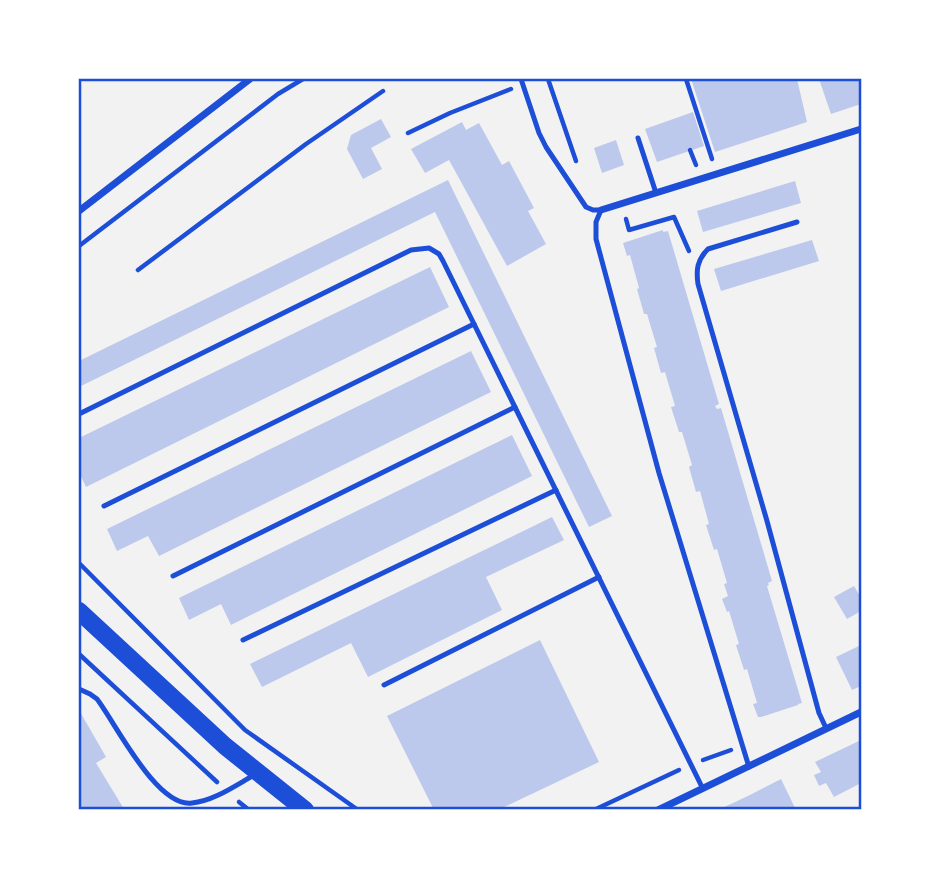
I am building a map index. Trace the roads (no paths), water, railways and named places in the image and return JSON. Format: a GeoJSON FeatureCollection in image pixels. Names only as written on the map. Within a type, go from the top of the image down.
{"type":"FeatureCollection","features":[{"type":"Feature","properties":{"kind":"main road"},"geometry":{"type":"LineString","coordinates":[[79,611],[225,746],[305,810]]}},
{"type":"Feature","properties":{"kind":"street"},"geometry":{"type":"LineString","coordinates":[[79,211],[250,79]]}},
{"type":"Feature","properties":{"kind":"street"},"geometry":{"type":"LineString","coordinates":[[601,210],[861,129]]}},
{"type":"Feature","properties":{"kind":"street"},"geometry":{"type":"LineString","coordinates":[[658,810],[861,712]]}},
{"type":"Feature","properties":{"kind":"lane"},"geometry":{"type":"LineString","coordinates":[[522,81],[540,133],[554,160],[586,207],[601,210],[596,222],[596,239],[659,473],[749,767]]}},
{"type":"Feature","properties":{"kind":"lane"},"geometry":{"type":"LineString","coordinates":[[638,138],[656,193]]}},
{"type":"Feature","properties":{"kind":"lane"},"geometry":{"type":"LineString","coordinates":[[797,222],[708,249],[701,255],[696,274],[819,713],[826,728]]}},
{"type":"Feature","properties":{"kind":"lane"},"geometry":{"type":"LineString","coordinates":[[79,414],[411,250],[429,248],[439,254],[703,789]]}},
{"type":"Feature","properties":{"kind":"lane"},"geometry":{"type":"LineString","coordinates":[[104,506],[474,324]]}},
{"type":"Feature","properties":{"kind":"lane"},"geometry":{"type":"LineString","coordinates":[[173,576],[515,407]]}},
{"type":"Feature","properties":{"kind":"lane"},"geometry":{"type":"LineString","coordinates":[[243,640],[556,490]]}},
{"type":"Feature","properties":{"kind":"lane"},"geometry":{"type":"LineString","coordinates":[[384,685],[599,577]]}},
{"type":"Feature","properties":{"kind":"lane"},"geometry":{"type":"LineString","coordinates":[[79,689],[97,699],[160,790],[184,804],[208,799]]}},
{"type":"Feature","properties":{"kind":"lane"},"geometry":{"type":"LineString","coordinates":[[187,810],[257,774]]}}]}
